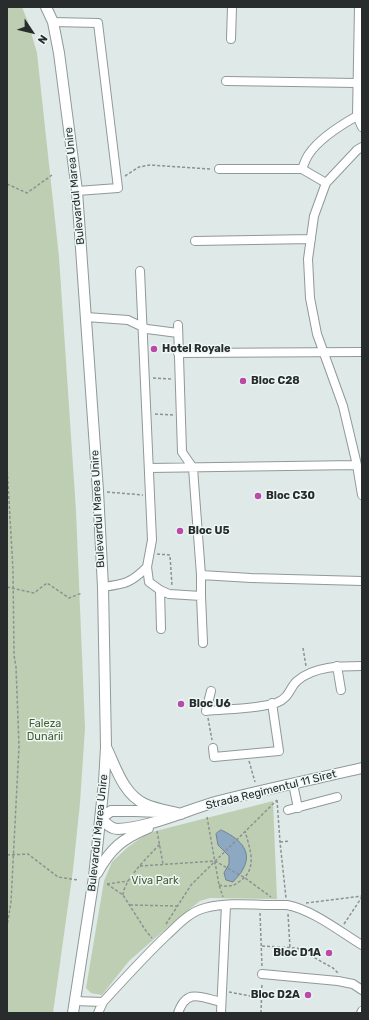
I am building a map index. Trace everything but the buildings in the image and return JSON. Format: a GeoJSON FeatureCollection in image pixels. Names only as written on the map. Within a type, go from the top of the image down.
{"type":"FeatureCollection","features":[{"type":"Feature","properties":{"kind":"main road","name":"Bulevardul Marea Unire"},"geometry":{"type":"LineString","coordinates":[[46,7],[53,22],[60,61],[77,191],[98,491],[103,588],[106,747],[101,818],[94,877],[72,1013]]}},
{"type":"Feature","properties":{"kind":"main road"},"geometry":{"type":"LineString","coordinates":[[106,747],[122,781],[133,796],[145,804],[181,814]]}},
{"type":"Feature","properties":{"kind":"main road","name":"Strada Regimentul 11 Siret"},"geometry":{"type":"LineString","coordinates":[[181,814],[258,791],[362,768]]}},
{"type":"Feature","properties":{"kind":"main road"},"geometry":{"type":"LineString","coordinates":[[111,811],[181,814],[140,825],[116,829],[108,826],[101,818],[111,811]]}},
{"type":"Feature","properties":{"kind":"main road"},"geometry":{"type":"LineString","coordinates":[[94,877],[105,858],[128,837],[181,814]]}},
{"type":"Feature","properties":{"kind":"street"},"geometry":{"type":"LineString","coordinates":[[231,38],[232,7]]}},
{"type":"Feature","properties":{"kind":"street"},"geometry":{"type":"LineString","coordinates":[[359,7],[360,42],[357,83],[357,116],[362,127]]}},
{"type":"Feature","properties":{"kind":"street"},"geometry":{"type":"LineString","coordinates":[[53,22],[98,23],[118,188],[77,191]]}},
{"type":"Feature","properties":{"kind":"street"},"geometry":{"type":"LineString","coordinates":[[226,81],[357,83]]}},
{"type":"Feature","properties":{"kind":"street"},"geometry":{"type":"LineString","coordinates":[[302,169],[309,154],[324,139],[346,122],[357,116]]}},
{"type":"Feature","properties":{"kind":"street"},"geometry":{"type":"LineString","coordinates":[[362,147],[357,150],[326,183],[314,216],[308,259],[310,298],[317,334],[343,406],[358,465],[362,495]]}},
{"type":"Feature","properties":{"kind":"street"},"geometry":{"type":"LineString","coordinates":[[219,169],[302,169],[326,183]]}},
{"type":"Feature","properties":{"kind":"street"},"geometry":{"type":"LineString","coordinates":[[195,241],[311,239]]}},
{"type":"Feature","properties":{"kind":"street"},"geometry":{"type":"LineString","coordinates":[[140,271],[152,540],[147,567],[149,582],[160,590],[173,594],[202,596]]}},
{"type":"Feature","properties":{"kind":"street"},"geometry":{"type":"LineString","coordinates":[[86,317],[128,320],[154,331],[178,329],[182,452],[193,468],[204,643]]}},
{"type":"Feature","properties":{"kind":"street"},"geometry":{"type":"LineString","coordinates":[[178,353],[324,351],[362,352]]}},
{"type":"Feature","properties":{"kind":"street"},"geometry":{"type":"LineString","coordinates":[[149,468],[358,465]]}},
{"type":"Feature","properties":{"kind":"street"},"geometry":{"type":"LineString","coordinates":[[103,588],[126,584],[136,578],[147,567]]}},
{"type":"Feature","properties":{"kind":"street"},"geometry":{"type":"LineString","coordinates":[[200,575],[362,581]]}},
{"type":"Feature","properties":{"kind":"street"},"geometry":{"type":"LineString","coordinates":[[160,590],[161,629]]}},
{"type":"Feature","properties":{"kind":"street"},"geometry":{"type":"LineString","coordinates":[[337,666],[341,690]]}},
{"type":"Feature","properties":{"kind":"street"},"geometry":{"type":"LineString","coordinates":[[211,692],[206,711],[261,706],[277,702],[289,694],[297,682],[313,672],[337,666],[362,666]]}},
{"type":"Feature","properties":{"kind":"street"},"geometry":{"type":"LineString","coordinates":[[213,748],[214,757],[279,751],[272,704]]}},
{"type":"Feature","properties":{"kind":"street"},"geometry":{"type":"LineString","coordinates":[[293,784],[298,808]]}},
{"type":"Feature","properties":{"kind":"street"},"geometry":{"type":"LineString","coordinates":[[288,810],[337,797]]}},
{"type":"Feature","properties":{"kind":"street"},"geometry":{"type":"LineString","coordinates":[[221,1013],[226,905]]}},
{"type":"Feature","properties":{"kind":"street"},"geometry":{"type":"LineString","coordinates":[[98,1013],[103,1002],[157,944],[187,916],[198,910],[226,905],[285,905],[296,907],[310,913],[362,945]]}},
{"type":"Feature","properties":{"kind":"street"},"geometry":{"type":"LineString","coordinates":[[262,974],[338,981],[353,984],[362,990]]}},
{"type":"Feature","properties":{"kind":"street"},"geometry":{"type":"LineString","coordinates":[[178,1013],[181,1005],[187,998],[192,996],[221,1002]]}},
{"type":"Feature","properties":{"kind":"street"},"geometry":{"type":"LineString","coordinates":[[74,1001],[103,1002]]}},
{"type":"Feature","properties":{"kind":"path"},"geometry":{"type":"LineString","coordinates":[[118,180],[140,167],[150,165],[219,169]]}},
{"type":"Feature","properties":{"kind":"path"},"geometry":{"type":"LineString","coordinates":[[7,184],[27,193],[52,175]]}},
{"type":"Feature","properties":{"kind":"path"},"geometry":{"type":"LineString","coordinates":[[148,377],[179,379]]}},
{"type":"Feature","properties":{"kind":"path"},"geometry":{"type":"LineString","coordinates":[[150,414],[181,415]]}},
{"type":"Feature","properties":{"kind":"path"},"geometry":{"type":"LineString","coordinates":[[7,466],[19,746],[11,902],[7,926]]}},
{"type":"Feature","properties":{"kind":"path"},"geometry":{"type":"LineString","coordinates":[[98,491],[144,496]]}},
{"type":"Feature","properties":{"kind":"path"},"geometry":{"type":"LineString","coordinates":[[150,554],[170,556],[173,594]]}},
{"type":"Feature","properties":{"kind":"path"},"geometry":{"type":"LineString","coordinates":[[7,588],[34,593],[47,583],[69,598],[82,593]]}},
{"type":"Feature","properties":{"kind":"path"},"geometry":{"type":"LineString","coordinates":[[303,648],[307,675]]}},
{"type":"Feature","properties":{"kind":"path"},"geometry":{"type":"LineString","coordinates":[[206,711],[213,748]]}},
{"type":"Feature","properties":{"kind":"path"},"geometry":{"type":"LineString","coordinates":[[248,761],[258,791]]}},
{"type":"Feature","properties":{"kind":"path"},"geometry":{"type":"LineString","coordinates":[[166,936],[164,932],[166,925],[191,885],[277,800],[285,905],[290,948]]}},
{"type":"Feature","properties":{"kind":"path"},"geometry":{"type":"LineString","coordinates":[[207,817],[219,885],[226,905]]}},
{"type":"Feature","properties":{"kind":"path"},"geometry":{"type":"LineString","coordinates":[[157,831],[163,865]]}},
{"type":"Feature","properties":{"kind":"path"},"geometry":{"type":"LineString","coordinates":[[219,885],[227,887],[232,886],[245,878],[251,867],[252,857],[245,831]]}},
{"type":"Feature","properties":{"kind":"path"},"geometry":{"type":"LineString","coordinates":[[280,842],[290,841]]}},
{"type":"Feature","properties":{"kind":"path"},"geometry":{"type":"LineString","coordinates":[[123,895],[128,881],[160,844]]}},
{"type":"Feature","properties":{"kind":"path"},"geometry":{"type":"LineString","coordinates":[[7,855],[28,854],[58,877],[78,880]]}},
{"type":"Feature","properties":{"kind":"path"},"geometry":{"type":"LineString","coordinates":[[140,866],[215,861],[245,878],[285,905]]}},
{"type":"Feature","properties":{"kind":"path"},"geometry":{"type":"LineString","coordinates":[[128,881],[107,884],[123,895],[146,931],[157,944]]}},
{"type":"Feature","properties":{"kind":"path"},"geometry":{"type":"LineString","coordinates":[[296,907],[304,903],[362,897]]}},
{"type":"Feature","properties":{"kind":"path"},"geometry":{"type":"LineString","coordinates":[[339,931],[362,897]]}},
{"type":"Feature","properties":{"kind":"path"},"geometry":{"type":"LineString","coordinates":[[130,905],[178,906]]}},
{"type":"Feature","properties":{"kind":"path"},"geometry":{"type":"LineString","coordinates":[[259,905],[262,946],[297,948],[333,968],[338,973],[338,981]]}},
{"type":"Feature","properties":{"kind":"path"},"geometry":{"type":"LineString","coordinates":[[261,1013],[262,986]]}},
{"type":"Feature","properties":{"kind":"path"},"geometry":{"type":"LineString","coordinates":[[222,991],[261,998]]}},
{"type":"Feature","properties":{"kind":"green space","name":"Faleza Dunării"},"geometry":{"type":"Polygon","coordinates":[[[7,7],[22,7],[37,53],[59,257],[76,511],[85,728],[80,803],[73,870],[53,1013],[7,1013],[7,7]]]}},
{"type":"Feature","properties":{"kind":"green space","name":"Viva Park"},"geometry":{"type":"Polygon","coordinates":[[[273,801],[277,899],[210,898],[200,901],[129,961],[102,995],[91,993],[86,988],[104,881],[112,862],[128,847],[148,833],[273,801]]]}},
{"type":"Feature","properties":{"kind":"water"},"geometry":{"type":"Polygon","coordinates":[[[221,830],[238,840],[245,850],[246,862],[242,871],[233,882],[226,880],[224,873],[229,864],[229,856],[218,845],[216,834],[221,830]]]}},
{"type":"Feature","properties":{"kind":"place","name":"Hotel Royale"},"geometry":{"type":"Point","coordinates":[154,349]}},
{"type":"Feature","properties":{"kind":"place","name":"Bloc C28"},"geometry":{"type":"Point","coordinates":[243,381]}},
{"type":"Feature","properties":{"kind":"place","name":"Bloc C30"},"geometry":{"type":"Point","coordinates":[258,496]}},
{"type":"Feature","properties":{"kind":"place","name":"Bloc U5"},"geometry":{"type":"Point","coordinates":[180,531]}},
{"type":"Feature","properties":{"kind":"place","name":"Bloc U6"},"geometry":{"type":"Point","coordinates":[181,704]}},
{"type":"Feature","properties":{"kind":"place","name":"Bloc D1A"},"geometry":{"type":"Point","coordinates":[329,953]}},
{"type":"Feature","properties":{"kind":"place","name":"Bloc D2A"},"geometry":{"type":"Point","coordinates":[308,995]}}]}
